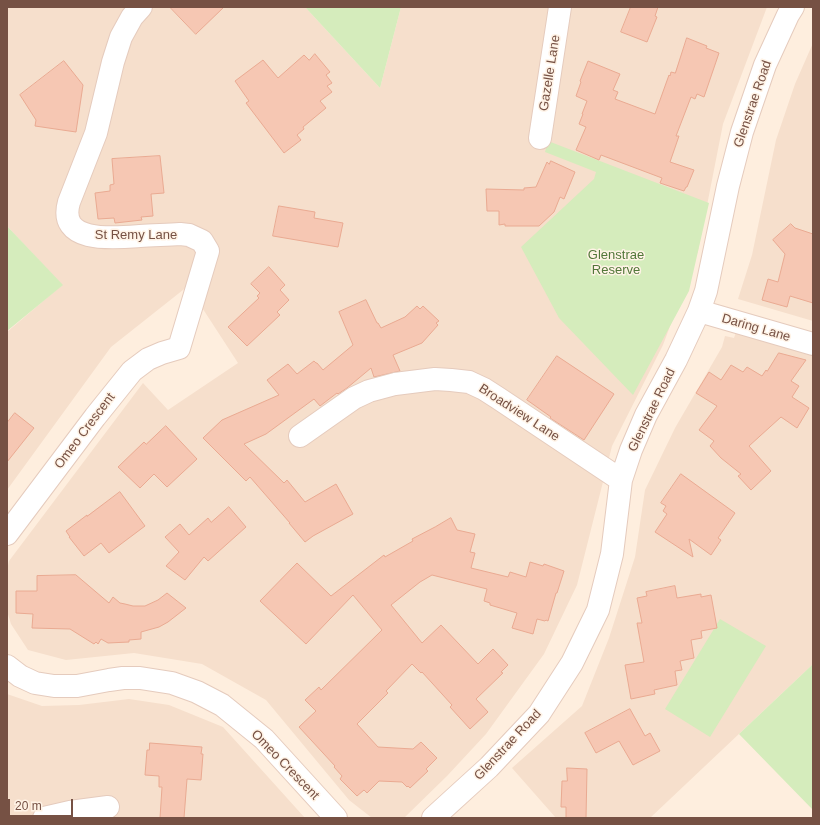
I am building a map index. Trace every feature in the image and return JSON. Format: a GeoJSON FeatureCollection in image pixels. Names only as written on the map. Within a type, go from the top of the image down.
{"type":"FeatureCollection","features":[{"type":"Feature","properties":{"kind":"street","name":"St Remy Lane"},"geometry":{"type":"LineString","coordinates":[[141,7],[132,17],[121,37],[96,133],[69,202],[67,209],[68,219],[69,223],[74,228],[82,233],[95,237],[180,234],[190,235],[202,241],[208,251],[179,348]]}},
{"type":"Feature","properties":{"kind":"street","name":"Gazelle Lane"},"geometry":{"type":"LineString","coordinates":[[540,138],[560,7]]}},
{"type":"Feature","properties":{"kind":"street","name":"Glenstrae Road"},"geometry":{"type":"LineString","coordinates":[[433,818],[489,767],[539,714],[572,663],[598,610],[612,554],[622,480],[631,450],[646,415],[676,360],[699,312],[706,291],[728,186],[742,132],[765,65],[793,7]]}},
{"type":"Feature","properties":{"kind":"street","name":"Daring Lane"},"geometry":{"type":"LineString","coordinates":[[699,312],[813,344]]}},
{"type":"Feature","properties":{"kind":"street","name":"Omeo Crescent"},"geometry":{"type":"LineString","coordinates":[[7,534],[95,417],[132,371],[148,359],[179,348]]}},
{"type":"Feature","properties":{"kind":"street","name":"Broadview Lane"},"geometry":{"type":"LineString","coordinates":[[300,436],[354,398],[368,391],[395,384],[423,380],[451,380],[468,382],[484,389],[622,480]]}},
{"type":"Feature","properties":{"kind":"street","name":"Omeo Crescent"},"geometry":{"type":"LineString","coordinates":[[7,666],[20,676],[35,682],[54,686],[77,686],[123,678],[140,678],[172,683],[197,692],[222,705],[264,739],[336,818]]}},
{"type":"Feature","properties":{"kind":"street"},"geometry":{"type":"LineString","coordinates":[[44,818],[70,812],[108,807]]}},
{"type":"Feature","properties":{"kind":"shaded area"},"geometry":{"type":"Polygon","coordinates":[[[7,7],[305,7],[380,88],[401,7],[767,7],[723,124],[698,251],[663,345],[612,446],[577,585],[544,654],[486,734],[447,776],[404,818],[372,818],[349,800],[266,700],[202,664],[134,653],[66,660],[28,650],[11,624],[7,611],[7,570],[9,561],[143,383],[168,410],[238,363],[188,286],[111,347],[7,490],[7,332],[62,285],[7,226],[7,7]]]}},
{"type":"Feature","properties":{"kind":"shaded area"},"geometry":{"type":"Polygon","coordinates":[[[813,43],[813,321],[738,299],[752,255],[776,140],[795,84],[813,43]]]}},
{"type":"Feature","properties":{"kind":"shaded area"},"geometry":{"type":"Polygon","coordinates":[[[736,332],[813,352],[813,664],[650,818],[556,818],[512,768],[582,706],[609,638],[635,557],[645,490],[675,428],[722,347],[725,336],[734,338],[736,332]]]}},
{"type":"Feature","properties":{"kind":"shaded area"},"geometry":{"type":"Polygon","coordinates":[[[7,694],[42,706],[79,705],[129,699],[169,705],[223,727],[305,818],[7,818],[7,694]]]}},
{"type":"Feature","properties":{"kind":"green space"},"geometry":{"type":"Polygon","coordinates":[[[305,7],[401,7],[380,88],[305,7]]]}},
{"type":"Feature","properties":{"kind":"green space","name":"Glenstrae Reserve"},"geometry":{"type":"Polygon","coordinates":[[[548,141],[709,203],[689,291],[633,395],[559,318],[521,247],[594,179],[596,172],[545,152],[548,141]]]}},
{"type":"Feature","properties":{"kind":"green space"},"geometry":{"type":"Polygon","coordinates":[[[7,226],[63,285],[7,331],[7,226]]]}},
{"type":"Feature","properties":{"kind":"green space"},"geometry":{"type":"Polygon","coordinates":[[[720,619],[766,646],[710,737],[665,709],[720,619]]]}},
{"type":"Feature","properties":{"kind":"green space"},"geometry":{"type":"Polygon","coordinates":[[[813,664],[813,810],[739,734],[813,664]]]}},
{"type":"Feature","properties":{"kind":"building"},"geometry":{"type":"Polygon","coordinates":[[[170,7],[224,7],[196,34],[170,7]]]}},
{"type":"Feature","properties":{"kind":"building"},"geometry":{"type":"Polygon","coordinates":[[[631,7],[658,7],[655,16],[657,17],[647,42],[621,32],[631,7]]]}},
{"type":"Feature","properties":{"kind":"building"},"geometry":{"type":"Polygon","coordinates":[[[687,38],[707,46],[706,48],[719,53],[704,97],[697,94],[695,99],[691,97],[676,136],[679,136],[670,162],[694,170],[684,191],[660,183],[662,178],[601,155],[599,160],[576,150],[586,127],[579,124],[587,101],[576,96],[588,61],[620,74],[613,90],[618,92],[615,99],[655,114],[669,75],[670,76],[671,72],[675,73],[687,38]]]}},
{"type":"Feature","properties":{"kind":"building"},"geometry":{"type":"Polygon","coordinates":[[[315,54],[330,72],[326,75],[332,83],[327,86],[332,92],[320,101],[326,108],[303,127],[304,129],[297,135],[301,140],[284,153],[246,103],[249,101],[235,81],[263,60],[278,78],[304,55],[309,60],[315,54]]]}},
{"type":"Feature","properties":{"kind":"building"},"geometry":{"type":"Polygon","coordinates":[[[64,61],[83,85],[76,132],[35,126],[36,120],[20,95],[64,61]]]}},
{"type":"Feature","properties":{"kind":"building"},"geometry":{"type":"Polygon","coordinates":[[[160,156],[164,193],[151,194],[153,216],[141,217],[142,220],[115,223],[114,218],[98,219],[95,193],[110,191],[110,185],[114,184],[112,159],[160,156]]]}},
{"type":"Feature","properties":{"kind":"building"},"geometry":{"type":"Polygon","coordinates":[[[551,161],[575,172],[564,199],[560,197],[554,212],[539,226],[499,225],[499,211],[487,211],[486,189],[524,190],[524,188],[536,187],[547,162],[549,164],[551,161]]]}},
{"type":"Feature","properties":{"kind":"building"},"geometry":{"type":"Polygon","coordinates":[[[279,206],[315,212],[314,218],[343,223],[338,247],[273,236],[279,206]]]}},
{"type":"Feature","properties":{"kind":"building"},"geometry":{"type":"Polygon","coordinates":[[[791,224],[795,228],[813,234],[813,303],[790,296],[787,307],[762,300],[768,279],[778,282],[785,254],[773,240],[791,224]]]}},
{"type":"Feature","properties":{"kind":"building"},"geometry":{"type":"Polygon","coordinates":[[[269,267],[285,285],[280,290],[289,300],[277,312],[280,315],[247,346],[228,327],[259,298],[257,296],[260,293],[251,284],[269,267]]]}},
{"type":"Feature","properties":{"kind":"building"},"geometry":{"type":"Polygon","coordinates":[[[366,300],[381,328],[405,317],[417,306],[420,309],[423,306],[439,321],[436,323],[438,325],[422,343],[393,355],[400,371],[374,377],[371,368],[347,388],[338,394],[337,393],[320,406],[314,399],[266,434],[244,444],[284,483],[287,480],[305,502],[336,484],[353,514],[305,542],[250,477],[246,481],[203,438],[222,420],[279,395],[267,380],[288,364],[297,374],[314,361],[323,370],[353,345],[339,312],[366,300]]]}},
{"type":"Feature","properties":{"kind":"building"},"geometry":{"type":"Polygon","coordinates":[[[779,353],[806,360],[791,381],[799,386],[792,397],[809,408],[797,428],[781,417],[749,446],[771,471],[751,490],[738,476],[741,474],[721,458],[710,446],[714,441],[699,430],[717,406],[696,393],[709,372],[721,380],[731,365],[743,372],[747,367],[762,376],[779,353]]]}},
{"type":"Feature","properties":{"kind":"building"},"geometry":{"type":"Polygon","coordinates":[[[557,356],[614,394],[584,440],[550,418],[551,417],[527,400],[557,356]]]}},
{"type":"Feature","properties":{"kind":"building"},"geometry":{"type":"Polygon","coordinates":[[[15,413],[34,428],[7,462],[7,423],[15,413]]]}},
{"type":"Feature","properties":{"kind":"building"},"geometry":{"type":"Polygon","coordinates":[[[166,426],[197,459],[167,487],[154,474],[140,488],[118,467],[144,442],[146,444],[166,426]]]}},
{"type":"Feature","properties":{"kind":"building"},"geometry":{"type":"Polygon","coordinates":[[[681,474],[735,513],[718,538],[721,540],[711,555],[689,539],[693,557],[655,532],[667,514],[663,511],[666,506],[661,503],[681,474]]]}},
{"type":"Feature","properties":{"kind":"building"},"geometry":{"type":"Polygon","coordinates":[[[120,492],[145,526],[109,553],[101,543],[84,556],[66,531],[120,492]]]}},
{"type":"Feature","properties":{"kind":"building"},"geometry":{"type":"Polygon","coordinates":[[[229,507],[246,527],[208,561],[204,557],[185,580],[166,566],[179,552],[165,537],[180,524],[189,535],[208,518],[211,522],[229,507]]]}},
{"type":"Feature","properties":{"kind":"building"},"geometry":{"type":"Polygon","coordinates":[[[451,518],[457,530],[475,534],[470,552],[475,553],[471,568],[508,577],[510,572],[526,577],[530,562],[543,566],[544,564],[564,571],[548,621],[537,619],[533,634],[512,628],[517,613],[490,605],[490,603],[484,601],[487,589],[432,575],[420,582],[391,605],[422,643],[441,625],[478,664],[493,649],[508,665],[501,672],[503,673],[476,699],[488,712],[470,729],[450,707],[452,705],[422,672],[421,673],[412,664],[386,691],[388,693],[357,724],[378,747],[413,749],[421,742],[437,758],[426,769],[428,771],[410,788],[402,782],[379,781],[367,793],[364,790],[357,796],[340,779],[342,776],[334,767],[335,766],[299,727],[316,711],[305,700],[319,687],[321,690],[382,630],[353,595],[306,644],[260,601],[297,563],[331,596],[384,555],[385,557],[413,541],[412,539],[451,518]]]}},
{"type":"Feature","properties":{"kind":"building"},"geometry":{"type":"Polygon","coordinates":[[[76,575],[109,603],[113,597],[120,603],[133,606],[145,606],[158,600],[167,593],[186,608],[159,627],[141,632],[141,639],[129,640],[129,642],[108,643],[101,639],[98,644],[96,642],[94,644],[70,629],[32,628],[33,614],[16,613],[16,591],[37,591],[37,576],[76,575]]]}},
{"type":"Feature","properties":{"kind":"building"},"geometry":{"type":"Polygon","coordinates":[[[675,586],[677,598],[701,594],[701,597],[711,595],[717,628],[701,631],[702,638],[691,640],[694,658],[680,661],[682,670],[675,671],[677,685],[654,690],[655,694],[631,699],[625,665],[644,662],[637,623],[642,623],[637,598],[647,596],[646,592],[675,586]]]}},
{"type":"Feature","properties":{"kind":"building"},"geometry":{"type":"Polygon","coordinates":[[[630,709],[645,736],[650,733],[660,751],[633,765],[619,741],[596,753],[585,733],[630,709]]]}},
{"type":"Feature","properties":{"kind":"building"},"geometry":{"type":"Polygon","coordinates":[[[150,743],[202,747],[201,754],[203,754],[201,780],[187,779],[184,818],[160,818],[162,787],[159,787],[159,776],[145,775],[147,750],[149,750],[150,743]]]}},
{"type":"Feature","properties":{"kind":"building"},"geometry":{"type":"Polygon","coordinates":[[[567,768],[587,769],[586,818],[566,818],[566,807],[561,807],[562,781],[567,781],[567,768]]]}}]}
